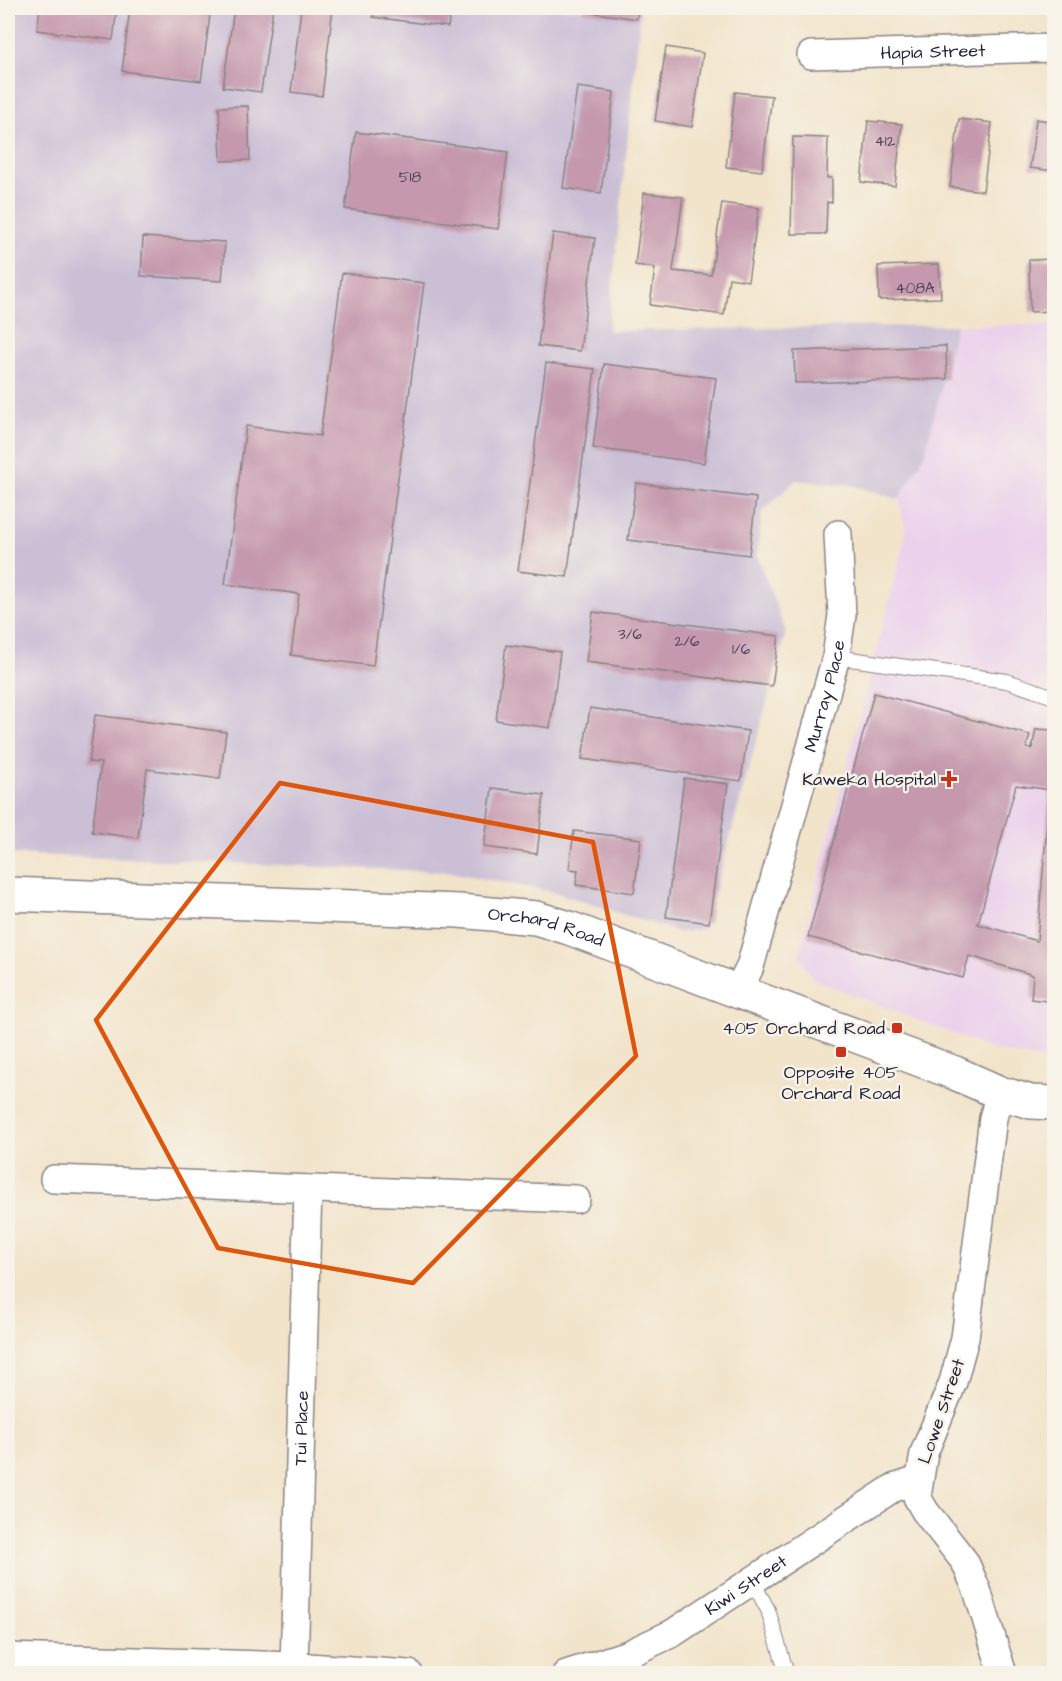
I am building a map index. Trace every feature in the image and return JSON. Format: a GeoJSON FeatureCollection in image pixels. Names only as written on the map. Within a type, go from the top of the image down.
{"type":"FeatureCollection","features":[{"type":"Feature","properties":{"kind":"main road","name":"Orchard Road"},"geometry":{"type":"LineString","coordinates":[[8,894],[513,915],[569,928],[955,1073],[1000,1093],[1031,1102],[1054,1103]]}},
{"type":"Feature","properties":{"kind":"street","name":"Hapia Street"},"geometry":{"type":"LineString","coordinates":[[811,55],[1054,48]]}},
{"type":"Feature","properties":{"kind":"street","name":"Murray Place"},"geometry":{"type":"LineString","coordinates":[[738,991],[750,967],[836,657],[842,615],[838,534]]}},
{"type":"Feature","properties":{"kind":"street","name":"Lowe Street"},"geometry":{"type":"LineString","coordinates":[[1000,1093],[993,1118],[965,1338],[953,1382],[924,1453],[917,1497],[925,1511],[965,1562],[977,1590],[1003,1674]]}},
{"type":"Feature","properties":{"kind":"street"},"geometry":{"type":"LineString","coordinates":[[54,1179],[576,1199]]}},
{"type":"Feature","properties":{"kind":"street","name":"Tui Place"},"geometry":{"type":"LineString","coordinates":[[294,1666],[308,1189]]}},
{"type":"Feature","properties":{"kind":"street","name":"Kiwi Street"},"geometry":{"type":"LineString","coordinates":[[566,1674],[627,1654],[673,1633],[893,1488],[918,1480]]}},
{"type":"Feature","properties":{"kind":"street"},"geometry":{"type":"LineString","coordinates":[[8,1657],[294,1666],[410,1674]]}},
{"type":"Feature","properties":{"kind":"lane"},"geometry":{"type":"LineString","coordinates":[[836,657],[1007,681],[1054,697]]}},
{"type":"Feature","properties":{"kind":"lane"},"geometry":{"type":"LineString","coordinates":[[753,1582],[768,1610],[787,1674]]}},
{"type":"Feature","properties":{"kind":"highlighted area"},"geometry":{"type":"Polygon","coordinates":[[[280,783],[593,842],[636,1056],[413,1283],[218,1248],[96,1020],[280,783]]]}},
{"type":"Feature","properties":{"kind":"shaded area"},"geometry":{"type":"Polygon","coordinates":[[[8,8],[641,8],[608,331],[956,325],[925,454],[899,499],[851,485],[796,480],[762,512],[757,556],[786,632],[705,928],[679,932],[553,892],[449,872],[8,854],[8,8]]]}},
{"type":"Feature","properties":{"kind":"shaded area","name":"Kaweka Hospital"},"geometry":{"type":"Polygon","coordinates":[[[956,325],[1054,325],[1054,1061],[996,1051],[813,979],[799,956],[906,534],[899,499],[925,454],[956,325]]]}},
{"type":"Feature","properties":{"kind":"building"},"geometry":{"type":"Polygon","coordinates":[[[40,8],[117,8],[113,40],[37,30],[40,8]]]}},
{"type":"Feature","properties":{"kind":"building"},"geometry":{"type":"Polygon","coordinates":[[[130,8],[211,8],[201,81],[122,71],[130,8]]]}},
{"type":"Feature","properties":{"kind":"building"},"geometry":{"type":"Polygon","coordinates":[[[234,8],[273,8],[261,92],[223,87],[234,8]]]}},
{"type":"Feature","properties":{"kind":"building"},"geometry":{"type":"Polygon","coordinates":[[[301,8],[333,8],[322,96],[291,92],[301,8]]]}},
{"type":"Feature","properties":{"kind":"building"},"geometry":{"type":"Polygon","coordinates":[[[374,8],[451,8],[448,27],[373,17],[374,8]]]}},
{"type":"Feature","properties":{"kind":"building"},"geometry":{"type":"Polygon","coordinates":[[[582,8],[638,8],[637,19],[582,11],[582,8]]]}},
{"type":"Feature","properties":{"kind":"building"},"geometry":{"type":"Polygon","coordinates":[[[666,47],[703,53],[692,127],[655,121],[666,47]]]}},
{"type":"Feature","properties":{"kind":"building"},"geometry":{"type":"Polygon","coordinates":[[[577,87],[614,92],[601,193],[563,188],[577,87]]]}},
{"type":"Feature","properties":{"kind":"building"},"geometry":{"type":"Polygon","coordinates":[[[735,92],[772,96],[762,171],[726,167],[735,92]]]}},
{"type":"Feature","properties":{"kind":"building"},"geometry":{"type":"Polygon","coordinates":[[[248,106],[250,160],[221,161],[219,107],[248,106]]]}},
{"type":"Feature","properties":{"kind":"building"},"geometry":{"type":"Polygon","coordinates":[[[959,119],[992,123],[983,191],[950,187],[959,119]]]}},
{"type":"Feature","properties":{"kind":"building"},"geometry":{"type":"Polygon","coordinates":[[[1036,119],[1054,122],[1054,171],[1030,168],[1036,119]]]}},
{"type":"Feature","properties":{"kind":"building"},"geometry":{"type":"Polygon","coordinates":[[[868,121],[902,124],[895,186],[861,182],[868,121]]]}},
{"type":"Feature","properties":{"kind":"building"},"geometry":{"type":"Polygon","coordinates":[[[356,132],[508,152],[498,229],[345,209],[356,132]]]}},
{"type":"Feature","properties":{"kind":"building"},"geometry":{"type":"Polygon","coordinates":[[[793,137],[828,138],[827,178],[832,178],[832,203],[827,202],[826,234],[791,234],[793,137]]]}},
{"type":"Feature","properties":{"kind":"building"},"geometry":{"type":"Polygon","coordinates":[[[644,193],[683,197],[673,271],[711,275],[722,203],[759,208],[748,281],[729,278],[724,315],[650,305],[655,268],[635,265],[644,193]]]}},
{"type":"Feature","properties":{"kind":"building"},"geometry":{"type":"Polygon","coordinates":[[[553,233],[595,238],[580,351],[538,346],[553,233]]]}},
{"type":"Feature","properties":{"kind":"building"},"geometry":{"type":"Polygon","coordinates":[[[143,237],[225,242],[222,281],[141,276],[143,237]]]}},
{"type":"Feature","properties":{"kind":"building"},"geometry":{"type":"Polygon","coordinates":[[[1054,259],[1054,311],[1030,312],[1029,260],[1054,259]]]}},
{"type":"Feature","properties":{"kind":"building"},"geometry":{"type":"Polygon","coordinates":[[[939,264],[941,298],[879,300],[878,266],[939,264]]]}},
{"type":"Feature","properties":{"kind":"building"},"geometry":{"type":"Polygon","coordinates":[[[342,273],[424,283],[373,666],[291,655],[299,594],[225,584],[246,426],[320,436],[342,273]]]}},
{"type":"Feature","properties":{"kind":"building"},"geometry":{"type":"Polygon","coordinates":[[[946,346],[947,379],[795,383],[794,351],[946,346]]]}},
{"type":"Feature","properties":{"kind":"building"},"geometry":{"type":"Polygon","coordinates":[[[546,363],[595,369],[567,577],[518,571],[546,363]]]}},
{"type":"Feature","properties":{"kind":"building"},"geometry":{"type":"Polygon","coordinates":[[[604,364],[716,378],[704,463],[593,448],[604,364]]]}},
{"type":"Feature","properties":{"kind":"building"},"geometry":{"type":"Polygon","coordinates":[[[636,483],[756,498],[749,555],[628,540],[636,483]]]}},
{"type":"Feature","properties":{"kind":"building"},"geometry":{"type":"Polygon","coordinates":[[[593,612],[779,636],[772,686],[586,662],[593,612]]]}},
{"type":"Feature","properties":{"kind":"building"},"geometry":{"type":"Polygon","coordinates":[[[506,645],[560,652],[550,728],[496,720],[506,645]]]}},
{"type":"Feature","properties":{"kind":"building"},"geometry":{"type":"Polygon","coordinates":[[[874,693],[1030,735],[1026,748],[1032,749],[1036,729],[1054,730],[1054,1002],[1031,999],[1033,975],[969,956],[963,978],[808,937],[874,693]],[[1016,785],[978,924],[1037,941],[1050,790],[1016,785]]]}},
{"type":"Feature","properties":{"kind":"building"},"geometry":{"type":"Polygon","coordinates":[[[590,708],[748,731],[741,781],[582,759],[590,708]]]}},
{"type":"Feature","properties":{"kind":"building"},"geometry":{"type":"Polygon","coordinates":[[[95,715],[226,732],[220,779],[147,769],[138,838],[92,832],[101,763],[89,762],[95,715]]]}},
{"type":"Feature","properties":{"kind":"building"},"geometry":{"type":"Polygon","coordinates":[[[684,778],[728,784],[709,923],[666,917],[684,778]]]}},
{"type":"Feature","properties":{"kind":"building"},"geometry":{"type":"Polygon","coordinates":[[[492,788],[544,795],[537,854],[484,847],[492,788]]]}},
{"type":"Feature","properties":{"kind":"building"},"geometry":{"type":"Polygon","coordinates":[[[574,831],[641,839],[634,893],[576,885],[578,870],[569,869],[574,831]]]}},
{"type":"Feature","properties":{"kind":"place","name":"Kaweka Hospital"},"geometry":{"type":"Point","coordinates":[949,779]}},
{"type":"Feature","properties":{"kind":"place","name":"405 Orchard Road"},"geometry":{"type":"Point","coordinates":[897,1028]}},
{"type":"Feature","properties":{"kind":"place","name":"Opposite 405 Orchard Road"},"geometry":{"type":"Point","coordinates":[841,1052]}}]}
